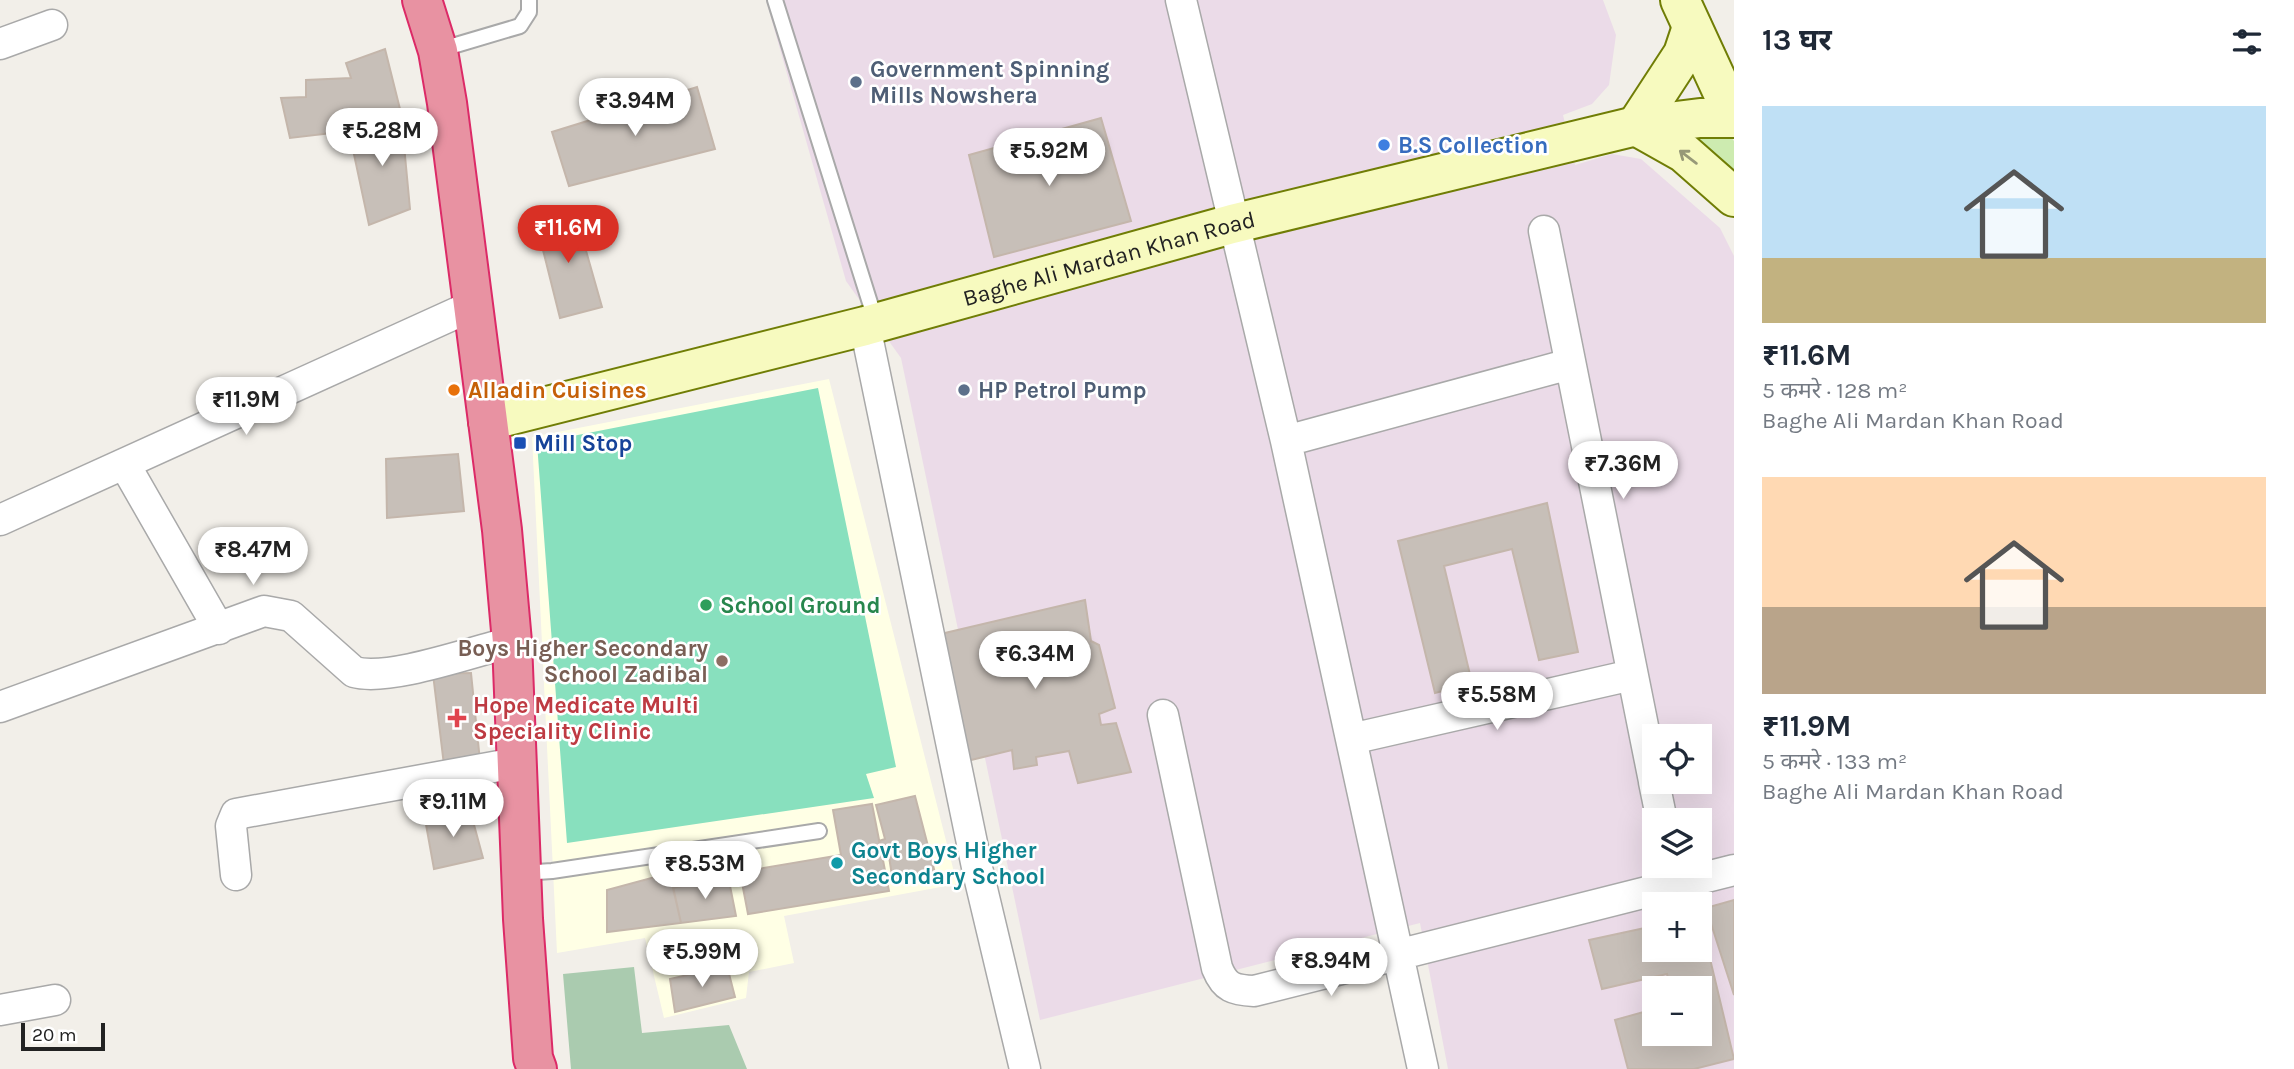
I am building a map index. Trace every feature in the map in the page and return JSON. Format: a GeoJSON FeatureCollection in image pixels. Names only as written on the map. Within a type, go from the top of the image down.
{"type":"FeatureCollection","features":[{"type":"Feature","properties":{"kind":"highway"},"geometry":{"type":"LineString","coordinates":[[422,0],[438,51],[474,305],[512,642],[515,763],[533,1065]]}},
{"type":"Feature","properties":{"kind":"main road"},"geometry":{"type":"LineString","coordinates":[[1686,14],[1734,117]]}},
{"type":"Feature","properties":{"kind":"main road"},"geometry":{"type":"LineString","coordinates":[[1686,14],[1683,54],[1636,127],[1684,153],[1734,197]]}},
{"type":"Feature","properties":{"kind":"main road","name":"Baghe Ali Mardan Khan Road"},"geometry":{"type":"LineString","coordinates":[[488,421],[871,325],[1232,224],[1636,127],[1700,118],[1734,117]]}},
{"type":"Feature","properties":{"kind":"street"},"geometry":{"type":"LineString","coordinates":[[1181,0],[1232,224],[1286,441],[1423,1069]]}},
{"type":"Feature","properties":{"kind":"street"},"geometry":{"type":"LineString","coordinates":[[0,44],[52,25]]}},
{"type":"Feature","properties":{"kind":"street"},"geometry":{"type":"LineString","coordinates":[[1544,231],[1642,724]]}},
{"type":"Feature","properties":{"kind":"street"},"geometry":{"type":"LineString","coordinates":[[0,520],[474,305]]}},
{"type":"Feature","properties":{"kind":"street"},"geometry":{"type":"LineString","coordinates":[[871,325],[978,872],[1025,1069]]}},
{"type":"Feature","properties":{"kind":"street"},"geometry":{"type":"LineString","coordinates":[[1286,441],[1570,364]]}},
{"type":"Feature","properties":{"kind":"street"},"geometry":{"type":"LineString","coordinates":[[125,465],[219,629]]}},
{"type":"Feature","properties":{"kind":"street"},"geometry":{"type":"LineString","coordinates":[[0,707],[264,611],[277,611],[291,616],[354,671],[366,675],[391,673],[512,642]]}},
{"type":"Feature","properties":{"kind":"street"},"geometry":{"type":"LineString","coordinates":[[1351,739],[1632,675]]}},
{"type":"Feature","properties":{"kind":"street"},"geometry":{"type":"LineString","coordinates":[[1163,715],[1222,982],[1234,990],[1254,990],[1397,956],[1666,878]]}},
{"type":"Feature","properties":{"kind":"street"},"geometry":{"type":"LineString","coordinates":[[236,875],[231,826],[236,814],[257,807],[515,763]]}},
{"type":"Feature","properties":{"kind":"street"},"geometry":{"type":"LineString","coordinates":[[1712,872],[1734,870]]}},
{"type":"Feature","properties":{"kind":"street"},"geometry":{"type":"LineString","coordinates":[[0,1010],[55,1000]]}},
{"type":"Feature","properties":{"kind":"lane"},"geometry":{"type":"LineString","coordinates":[[438,51],[520,26],[529,12],[529,0]]}},
{"type":"Feature","properties":{"kind":"lane"},"geometry":{"type":"LineString","coordinates":[[775,0],[871,325]]}},
{"type":"Feature","properties":{"kind":"lane"},"geometry":{"type":"LineString","coordinates":[[521,873],[552,871],[819,831]]}},
{"type":"Feature","properties":{"kind":"shaded area"},"geometry":{"type":"Polygon","coordinates":[[[766,0],[1603,0],[1616,35],[1609,85],[1592,104],[1563,115],[1575,165],[1612,154],[1641,159],[1720,228],[1734,256],[1734,1069],[1448,1069],[1420,923],[1040,1020],[901,358],[846,281],[766,0]]]}},
{"type":"Feature","properties":{"kind":"shaded area","name":"School Ground"},"geometry":{"type":"Polygon","coordinates":[[[829,379],[957,884],[784,916],[794,963],[749,972],[746,998],[664,1018],[645,938],[557,953],[532,437],[829,379]]]}},
{"type":"Feature","properties":{"kind":"shaded area"},"geometry":{"type":"Polygon","coordinates":[[[634,967],[642,1033],[729,1025],[747,1069],[571,1069],[563,974],[634,967]]]}},
{"type":"Feature","properties":{"kind":"green space"},"geometry":{"type":"Polygon","coordinates":[[[1726,131],[1734,141],[1734,178],[1719,156],[1687,137],[1726,131]]]}},
{"type":"Feature","properties":{"kind":"green space","name":"School Ground"},"geometry":{"type":"Polygon","coordinates":[[[818,388],[896,767],[866,774],[874,798],[567,843],[537,443],[818,388]]]}},
{"type":"Feature","properties":{"kind":"building"},"geometry":{"type":"Polygon","coordinates":[[[385,49],[401,113],[349,131],[290,138],[281,98],[306,97],[306,80],[351,78],[346,63],[385,49]]]}},
{"type":"Feature","properties":{"kind":"building"},"geometry":{"type":"Polygon","coordinates":[[[697,87],[715,149],[569,186],[552,132],[697,87]]]}},
{"type":"Feature","properties":{"kind":"building"},"geometry":{"type":"Polygon","coordinates":[[[401,113],[410,209],[369,225],[349,131],[401,113]]]}},
{"type":"Feature","properties":{"kind":"building"},"geometry":{"type":"Polygon","coordinates":[[[1101,118],[1131,221],[994,257],[969,155],[1101,118]]]}},
{"type":"Feature","properties":{"kind":"building"},"geometry":{"type":"Polygon","coordinates":[[[575,212],[602,307],[560,318],[536,222],[575,212]]]}},
{"type":"Feature","properties":{"kind":"building"},"geometry":{"type":"Polygon","coordinates":[[[458,454],[464,511],[387,518],[386,459],[458,454]]]}},
{"type":"Feature","properties":{"kind":"building"},"geometry":{"type":"Polygon","coordinates":[[[1547,503],[1578,652],[1539,660],[1512,549],[1444,566],[1472,683],[1435,693],[1398,541],[1547,503]]]}},
{"type":"Feature","properties":{"kind":"building"},"geometry":{"type":"Polygon","coordinates":[[[1085,600],[1091,641],[1099,645],[1115,708],[1099,714],[1101,725],[1116,723],[1131,772],[1078,783],[1069,751],[1036,757],[1037,765],[1014,769],[1012,750],[967,761],[938,638],[945,633],[1085,600]]]}},
{"type":"Feature","properties":{"kind":"building","name":"Hope Medicate Multi Speciality Clinic"},"geometry":{"type":"Polygon","coordinates":[[[471,673],[480,761],[444,765],[433,674],[471,673]]]}},
{"type":"Feature","properties":{"kind":"building"},"geometry":{"type":"Polygon","coordinates":[[[915,796],[935,873],[893,882],[888,850],[881,852],[879,841],[885,839],[876,805],[915,796]]]}},
{"type":"Feature","properties":{"kind":"building","name":"Govt Boys Higher Secondary School"},"geometry":{"type":"Polygon","coordinates":[[[872,804],[889,891],[748,914],[740,872],[841,855],[833,810],[872,804]]]}},
{"type":"Feature","properties":{"kind":"building"},"geometry":{"type":"Polygon","coordinates":[[[470,810],[483,858],[434,869],[425,819],[470,810]]]}},
{"type":"Feature","properties":{"kind":"building"},"geometry":{"type":"Polygon","coordinates":[[[670,873],[681,923],[607,932],[607,890],[670,873]]]}},
{"type":"Feature","properties":{"kind":"building"},"geometry":{"type":"Polygon","coordinates":[[[728,876],[736,916],[681,923],[673,888],[728,876]]]}},
{"type":"Feature","properties":{"kind":"building"},"geometry":{"type":"Polygon","coordinates":[[[1734,900],[1734,995],[1712,927],[1712,906],[1734,900]]]}},
{"type":"Feature","properties":{"kind":"building"},"geometry":{"type":"Polygon","coordinates":[[[1642,929],[1642,962],[1711,962],[1734,1059],[1694,1069],[1628,1069],[1615,1020],[1642,1012],[1642,1046],[1712,1046],[1712,976],[1642,976],[1642,980],[1602,989],[1589,940],[1642,929]]]}},
{"type":"Feature","properties":{"kind":"building"},"geometry":{"type":"Polygon","coordinates":[[[727,966],[735,997],[675,1012],[670,979],[727,966]]]}},
{"type":"Feature","properties":{"kind":"place","name":"Government Spinning Mills Nowshera"},"geometry":{"type":"Point","coordinates":[856,82]}},
{"type":"Feature","properties":{"kind":"place","name":"B.S Collection"},"geometry":{"type":"Point","coordinates":[1384,145]}},
{"type":"Feature","properties":{"kind":"place","name":"Alladin Cuisines"},"geometry":{"type":"Point","coordinates":[454,390]}},
{"type":"Feature","properties":{"kind":"place","name":"HP Petrol Pump"},"geometry":{"type":"Point","coordinates":[964,390]}},
{"type":"Feature","properties":{"kind":"place","name":"Mill Stop"},"geometry":{"type":"Point","coordinates":[520,443]}},
{"type":"Feature","properties":{"kind":"place","name":"School Ground"},"geometry":{"type":"Point","coordinates":[706,605]}},
{"type":"Feature","properties":{"kind":"place","name":"Boys Higher Secondary School Zadibal"},"geometry":{"type":"Point","coordinates":[722,661]}},
{"type":"Feature","properties":{"kind":"place","name":"Hope Medicate Multi Speciality Clinic"},"geometry":{"type":"Point","coordinates":[457,718]}},
{"type":"Feature","properties":{"kind":"place","name":"Govt Boys Higher Secondary School"},"geometry":{"type":"Point","coordinates":[837,863]}}]}
